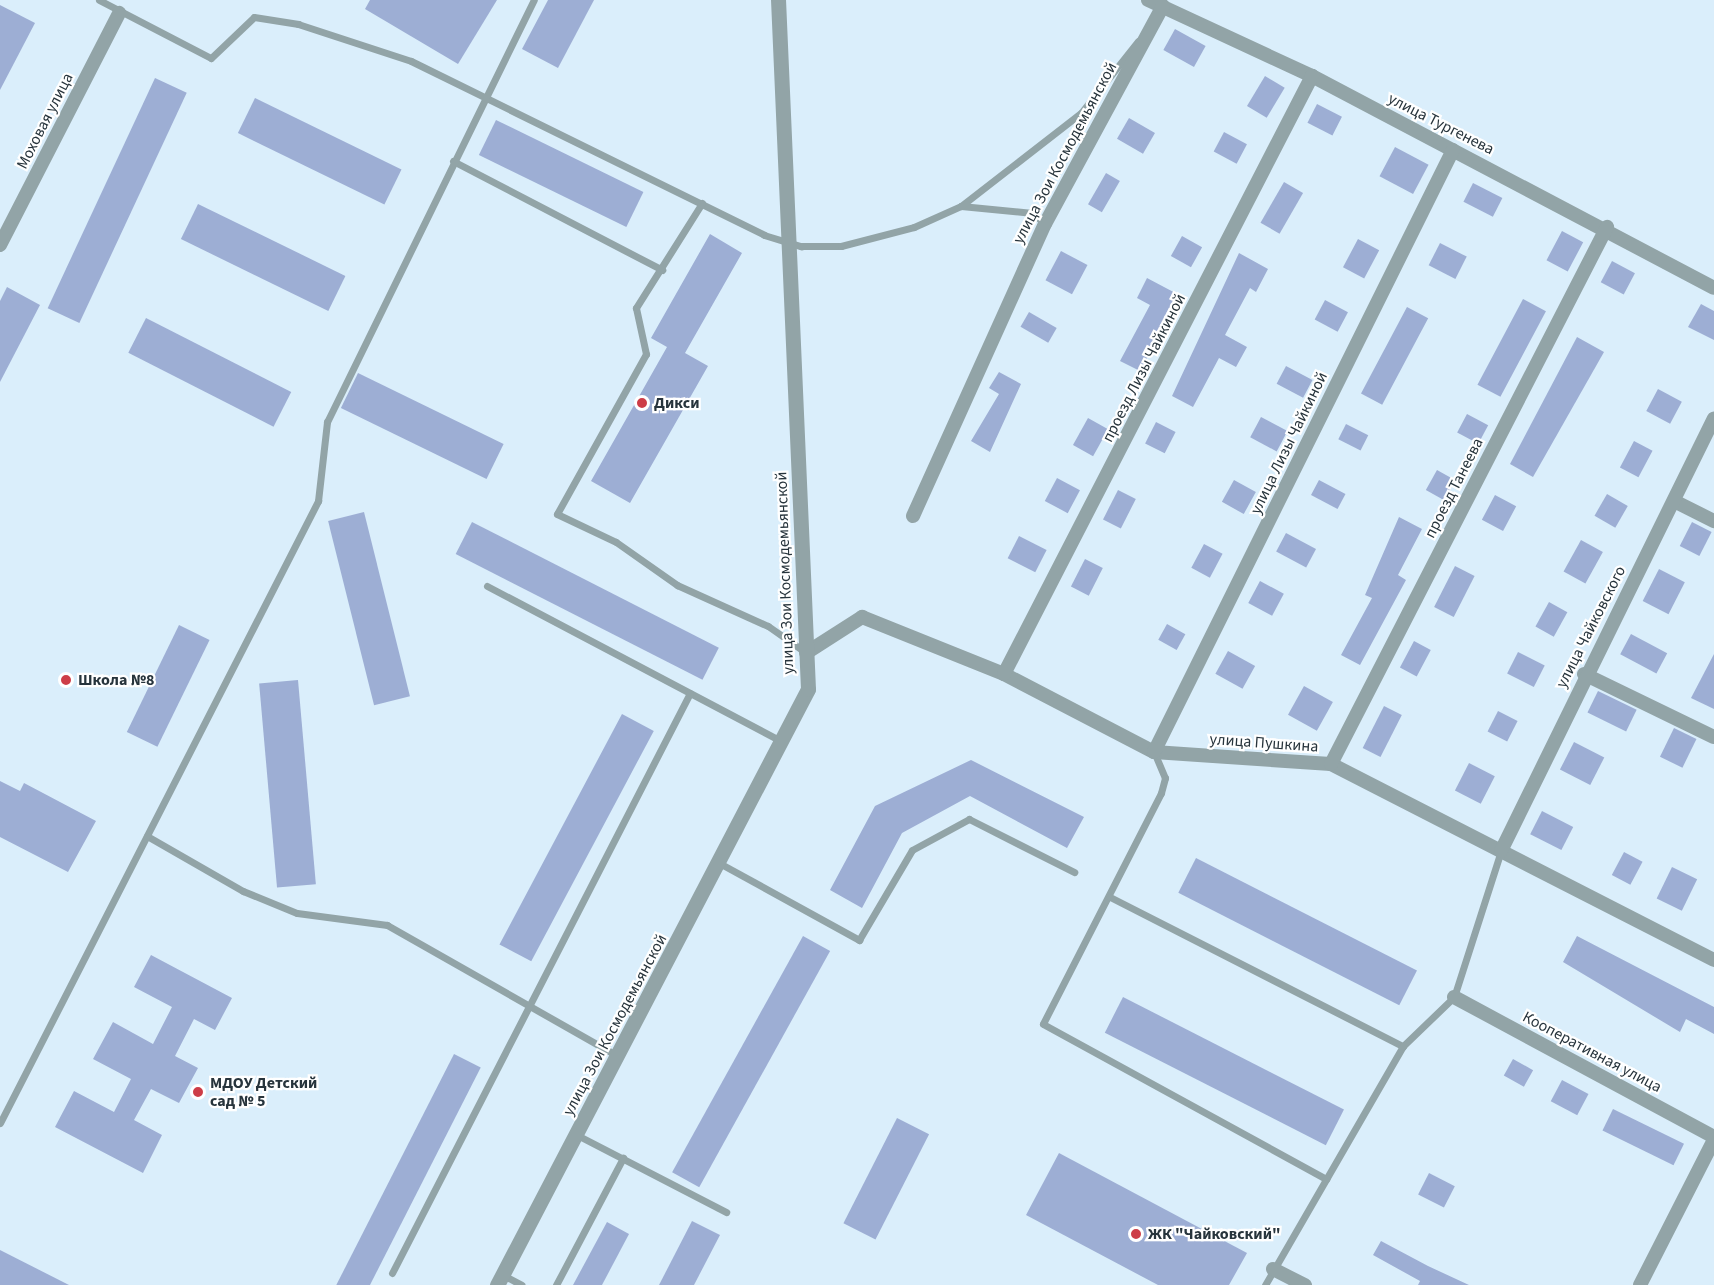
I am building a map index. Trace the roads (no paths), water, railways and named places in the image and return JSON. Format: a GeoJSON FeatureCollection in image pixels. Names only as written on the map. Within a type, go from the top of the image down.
{"type":"FeatureCollection","features":[{"type":"Feature","properties":{"kind":"street","name":"улица Зои Космодемьянской"},"geometry":{"type":"LineString","coordinates":[[500,1280],[721,864],[808,688],[778,0]]}},
{"type":"Feature","properties":{"kind":"street","name":"улица Тургенева"},"geometry":{"type":"LineString","coordinates":[[1148,0],[1167,3],[1312,76],[1607,227],[1714,288]]}},
{"type":"Feature","properties":{"kind":"street","name":"улица Зои Космодемьянской"},"geometry":{"type":"LineString","coordinates":[[913,516],[1045,224],[1167,3]]}},
{"type":"Feature","properties":{"kind":"street","name":"Моховая улица"},"geometry":{"type":"LineString","coordinates":[[0,245],[119,13]]}},
{"type":"Feature","properties":{"kind":"street","name":"проезд Лизы Чайкиной"},"geometry":{"type":"LineString","coordinates":[[1004,674],[1312,76]]}},
{"type":"Feature","properties":{"kind":"street","name":"улица Лизы Чайкиной"},"geometry":{"type":"LineString","coordinates":[[1154,752],[1453,150]]}},
{"type":"Feature","properties":{"kind":"street","name":"проезд Танеева"},"geometry":{"type":"LineString","coordinates":[[1331,764],[1607,227]]}},
{"type":"Feature","properties":{"kind":"street","name":"улица Чайковского"},"geometry":{"type":"LineString","coordinates":[[1501,851],[1584,674],[1714,419]]}},
{"type":"Feature","properties":{"kind":"street"},"geometry":{"type":"LineString","coordinates":[[1674,501],[1714,522]]}},
{"type":"Feature","properties":{"kind":"street","name":"улица Пушкина"},"geometry":{"type":"LineString","coordinates":[[806,652],[862,617],[1004,674],[1154,752],[1331,764],[1714,960]]}},
{"type":"Feature","properties":{"kind":"street"},"geometry":{"type":"LineString","coordinates":[[1584,674],[1714,737]]}},
{"type":"Feature","properties":{"kind":"street","name":"Кооперативная улица"},"geometry":{"type":"LineString","coordinates":[[1454,997],[1714,1139]]}},
{"type":"Feature","properties":{"kind":"street"},"geometry":{"type":"LineString","coordinates":[[1640,1285],[1714,1139]]}},
{"type":"Feature","properties":{"kind":"street"},"geometry":{"type":"LineString","coordinates":[[1273,1269],[1305,1285]]}},
{"type":"Feature","properties":{"kind":"lane"},"geometry":{"type":"LineString","coordinates":[[99,0],[119,13],[211,58],[254,17],[298,24],[411,61],[485,95],[764,235],[841,246],[914,227],[961,206],[1081,113],[1167,3]]}},
{"type":"Feature","properties":{"kind":"lane"},"geometry":{"type":"LineString","coordinates":[[0,1123],[318,501],[327,422],[453,160],[534,0]]}},
{"type":"Feature","properties":{"kind":"lane"},"geometry":{"type":"LineString","coordinates":[[453,160],[662,270]]}},
{"type":"Feature","properties":{"kind":"lane"},"geometry":{"type":"LineString","coordinates":[[702,203],[636,308],[646,354],[557,514],[616,542],[677,585],[768,626],[806,652]]}},
{"type":"Feature","properties":{"kind":"lane"},"geometry":{"type":"LineString","coordinates":[[961,206],[1033,213],[1045,224]]}},
{"type":"Feature","properties":{"kind":"lane"},"geometry":{"type":"LineString","coordinates":[[487,586],[783,742]]}},
{"type":"Feature","properties":{"kind":"lane"},"geometry":{"type":"LineString","coordinates":[[393,1274],[690,693]]}},
{"type":"Feature","properties":{"kind":"lane"},"geometry":{"type":"LineString","coordinates":[[1154,752],[1165,778],[1161,793],[1110,897],[1044,1019],[1047,1030],[1326,1179]]}},
{"type":"Feature","properties":{"kind":"lane"},"geometry":{"type":"LineString","coordinates":[[721,864],[859,940],[912,850],[969,819],[1074,872]]}},
{"type":"Feature","properties":{"kind":"lane"},"geometry":{"type":"LineString","coordinates":[[147,836],[243,891],[297,913],[387,925],[619,1057]]}},
{"type":"Feature","properties":{"kind":"lane"},"geometry":{"type":"LineString","coordinates":[[1265,1285],[1402,1046],[1454,997],[1501,851]]}},
{"type":"Feature","properties":{"kind":"lane"},"geometry":{"type":"LineString","coordinates":[[1110,897],[1402,1046]]}},
{"type":"Feature","properties":{"kind":"lane"},"geometry":{"type":"LineString","coordinates":[[577,1135],[726,1212]]}},
{"type":"Feature","properties":{"kind":"lane"},"geometry":{"type":"LineString","coordinates":[[556,1285],[623,1158]]}},
{"type":"Feature","properties":{"kind":"lane"},"geometry":{"type":"LineString","coordinates":[[500,1280],[522,1285]]}},
{"type":"Feature","properties":{"kind":"place","name":"Дикси"},"geometry":{"type":"Point","coordinates":[642,403]}},
{"type":"Feature","properties":{"kind":"place","name":"Школа №8"},"geometry":{"type":"Point","coordinates":[66,680]}},
{"type":"Feature","properties":{"kind":"place","name":"МДОУ Детский сад № 5"},"geometry":{"type":"Point","coordinates":[198,1092]}},
{"type":"Feature","properties":{"kind":"place","name":"ЖК \"Чайковский\""},"geometry":{"type":"Point","coordinates":[1136,1234]}}]}
